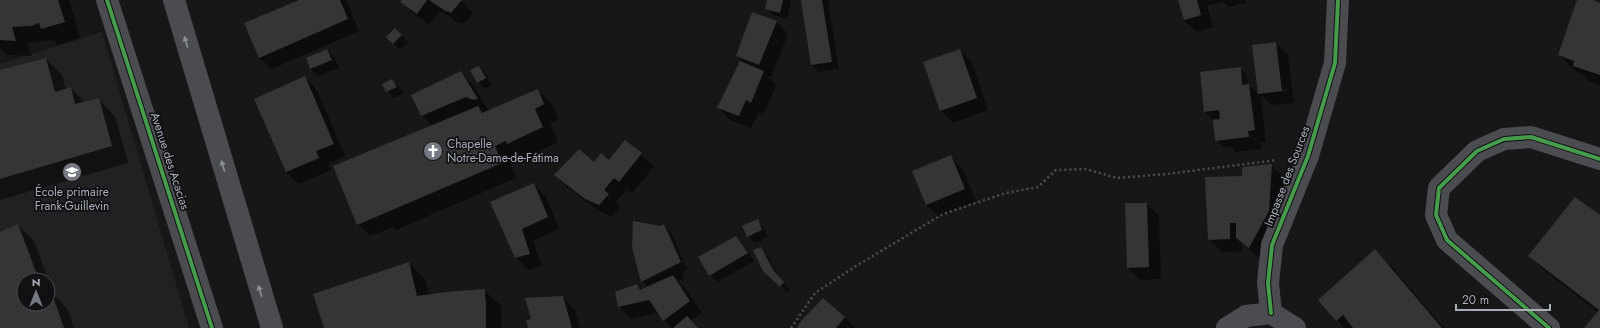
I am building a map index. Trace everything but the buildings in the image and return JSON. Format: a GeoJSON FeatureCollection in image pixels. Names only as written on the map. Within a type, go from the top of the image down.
{"type":"FeatureCollection","features":[{"type":"Feature","properties":{"kind":"street","name":"Avenue des Acacias"},"geometry":{"type":"LineString","coordinates":[[107,0],[212,328]]}},
{"type":"Feature","properties":{"kind":"street"},"geometry":{"type":"LineString","coordinates":[[174,0],[272,328]]}},
{"type":"Feature","properties":{"kind":"street","name":"Impasse des Sources"},"geometry":{"type":"LineString","coordinates":[[1271,313],[1268,283],[1272,245],[1308,156],[1335,63],[1338,0]]}},
{"type":"Feature","properties":{"kind":"street"},"geometry":{"type":"LineString","coordinates":[[1549,328],[1447,240],[1436,215],[1439,188],[1477,151],[1504,139],[1530,137],[1600,158]]}},
{"type":"Feature","properties":{"kind":"street"},"geometry":{"type":"LineString","coordinates":[[1227,328],[1246,316],[1271,313],[1295,328]]}},
{"type":"Feature","properties":{"kind":"path"},"geometry":{"type":"LineString","coordinates":[[791,328],[815,293],[862,262],[943,214],[1006,193],[1038,187],[1056,170],[1086,168],[1117,178],[1167,174],[1308,156]]}},
{"type":"Feature","properties":{"kind":"shaded area","name":"École primaire Frank-Guillevin"},"geometry":{"type":"Polygon","coordinates":[[[102,32],[189,328],[0,328],[0,64],[102,32]]]}},
{"type":"Feature","properties":{"kind":"cycle path"},"geometry":{"type":"LineString","coordinates":[[107,0],[212,328]]}},
{"type":"Feature","properties":{"kind":"cycle path"},"geometry":{"type":"LineString","coordinates":[[1271,313],[1268,283],[1272,245],[1308,156],[1335,63],[1338,0]]}},
{"type":"Feature","properties":{"kind":"cycle path"},"geometry":{"type":"LineString","coordinates":[[1549,328],[1447,240],[1436,215],[1439,188],[1477,151],[1504,139],[1531,137],[1600,159]]}},
{"type":"Feature","properties":{"kind":"place","name":"Chapelle Notre-Dame-de-Fátima"},"geometry":{"type":"Point","coordinates":[433,151]}},
{"type":"Feature","properties":{"kind":"place","name":"École primaire Frank-Guillevin"},"geometry":{"type":"Point","coordinates":[72,172]}}]}
